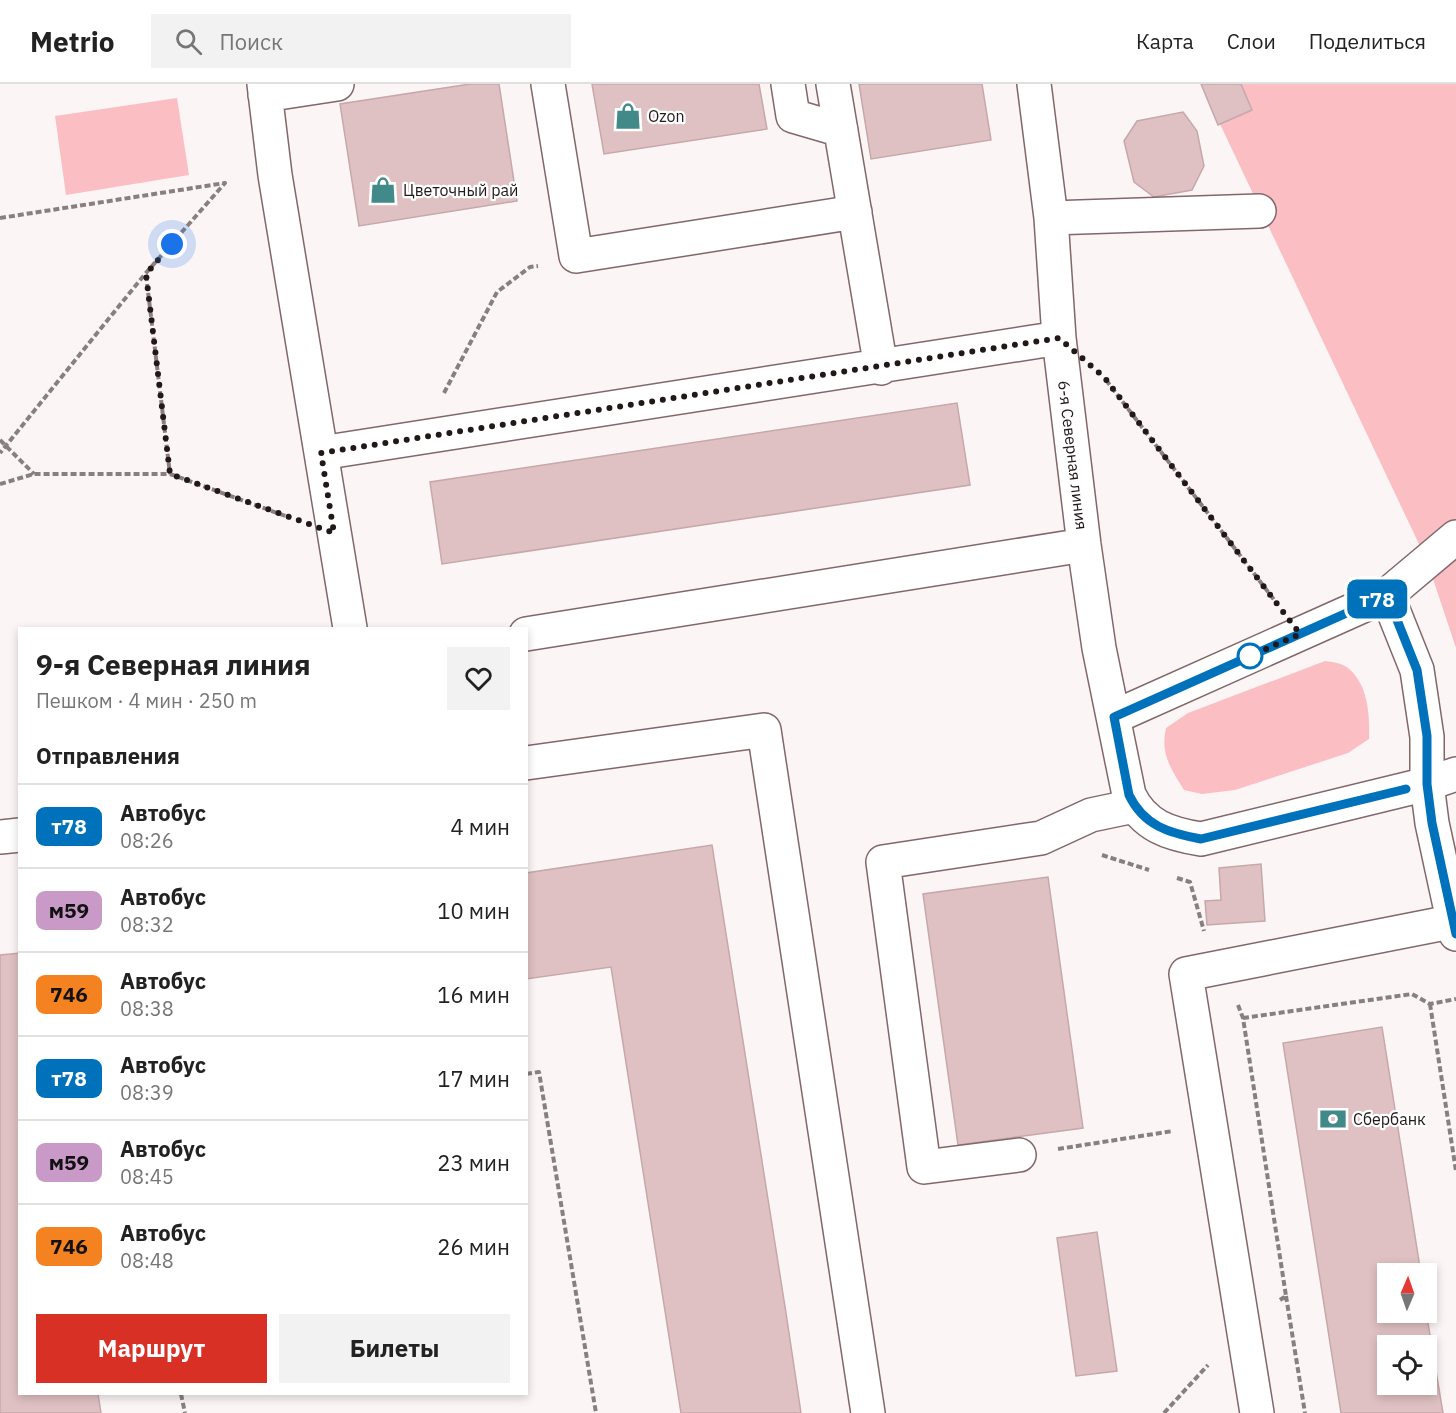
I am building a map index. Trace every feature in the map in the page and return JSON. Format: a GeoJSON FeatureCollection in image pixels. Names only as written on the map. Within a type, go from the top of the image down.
{"type":"FeatureCollection","features":[{"type":"Feature","properties":{"kind":"street"},"geometry":{"type":"LineString","coordinates":[[337,84],[265,89],[275,175],[350,627]]}},
{"type":"Feature","properties":{"kind":"street"},"geometry":{"type":"LineString","coordinates":[[548,84],[576,256],[855,212]]}},
{"type":"Feature","properties":{"kind":"street"},"geometry":{"type":"LineString","coordinates":[[788,84],[793,116],[841,130]]}},
{"type":"Feature","properties":{"kind":"street"},"geometry":{"type":"LineString","coordinates":[[833,84],[881,368]]}},
{"type":"Feature","properties":{"kind":"street","name":"6-я Северная линия"},"geometry":{"type":"LineString","coordinates":[[1034,84],[1051,218],[1059,338],[1084,545],[1099,648],[1129,795],[1134,806]]}},
{"type":"Feature","properties":{"kind":"street"},"geometry":{"type":"LineString","coordinates":[[1051,218],[1259,211]]}},
{"type":"Feature","properties":{"kind":"street"},"geometry":{"type":"LineString","coordinates":[[321,453],[881,368],[1059,338]]}},
{"type":"Feature","properties":{"kind":"street"},"geometry":{"type":"LineString","coordinates":[[1114,717],[1387,595],[1455,541]]}},
{"type":"Feature","properties":{"kind":"street"},"geometry":{"type":"LineString","coordinates":[[528,634],[1084,545]]}},
{"type":"Feature","properties":{"kind":"street"},"geometry":{"type":"LineString","coordinates":[[1257,1413],[1186,974],[1455,926],[1432,823],[1441,779],[1427,736],[1417,670],[1387,595]]}},
{"type":"Feature","properties":{"kind":"street"},"geometry":{"type":"LineString","coordinates":[[528,764],[764,730],[868,1413]]}},
{"type":"Feature","properties":{"kind":"street"},"geometry":{"type":"LineString","coordinates":[[1019,1155],[924,1167],[883,862],[1041,838],[1090,815],[1134,806],[1145,819],[1170,834],[1201,839],[1441,779]]}},
{"type":"Feature","properties":{"kind":"street"},"geometry":{"type":"LineString","coordinates":[[0,837],[18,835]]}},
{"type":"Feature","properties":{"kind":"path"},"geometry":{"type":"LineString","coordinates":[[0,218],[225,183],[146,274],[0,453]]}},
{"type":"Feature","properties":{"kind":"path"},"geometry":{"type":"LineString","coordinates":[[421,438],[497,292],[530,267],[576,256]]}},
{"type":"Feature","properties":{"kind":"path"},"geometry":{"type":"LineString","coordinates":[[146,274],[170,474]]}},
{"type":"Feature","properties":{"kind":"path"},"geometry":{"type":"LineString","coordinates":[[1059,338],[1104,377],[1300,634]]}},
{"type":"Feature","properties":{"kind":"path"},"geometry":{"type":"LineString","coordinates":[[0,440],[34,474]]}},
{"type":"Feature","properties":{"kind":"path"},"geometry":{"type":"LineString","coordinates":[[0,484],[34,474],[170,474],[334,533]]}},
{"type":"Feature","properties":{"kind":"path"},"geometry":{"type":"LineString","coordinates":[[1243,1018],[1412,994],[1430,1004],[1456,999]]}},
{"type":"Feature","properties":{"kind":"path"},"geometry":{"type":"LineString","coordinates":[[1430,1004],[1456,1171]]}},
{"type":"Feature","properties":{"kind":"path"},"geometry":{"type":"LineString","coordinates":[[528,1074],[539,1072],[596,1413]]}},
{"type":"Feature","properties":{"kind":"path"},"geometry":{"type":"LineString","coordinates":[[1019,1155],[1211,1124]]}},
{"type":"Feature","properties":{"kind":"path"},"geometry":{"type":"LineString","coordinates":[[1286,1296],[1305,1413]]}},
{"type":"Feature","properties":{"kind":"path"},"geometry":{"type":"LineString","coordinates":[[1164,1413],[1243,1328]]}},
{"type":"Feature","properties":{"kind":"path"},"geometry":{"type":"LineString","coordinates":[[181,1395],[184,1413]]}},
{"type":"Feature","properties":{"kind":"shaded area"},"geometry":{"type":"Polygon","coordinates":[[[1201,84],[1456,84],[1456,648],[1427,561],[1201,84]]]}},
{"type":"Feature","properties":{"kind":"shaded area"},"geometry":{"type":"Polygon","coordinates":[[[177,98],[189,175],[66,195],[55,116],[177,98]]]}},
{"type":"Feature","properties":{"kind":"shaded area"},"geometry":{"type":"Polygon","coordinates":[[[1325,661],[1346,666],[1360,682],[1368,710],[1369,739],[1348,753],[1235,790],[1202,794],[1184,790],[1168,761],[1164,746],[1166,728],[1188,713],[1325,661]]]}},
{"type":"Feature","properties":{"kind":"building"},"geometry":{"type":"Polygon","coordinates":[[[470,84],[499,84],[517,201],[359,226],[340,104],[470,84]]]}},
{"type":"Feature","properties":{"kind":"building"},"geometry":{"type":"Polygon","coordinates":[[[592,84],[759,84],[767,129],[604,154],[592,84]]]}},
{"type":"Feature","properties":{"kind":"building"},"geometry":{"type":"Polygon","coordinates":[[[859,84],[982,84],[991,140],[871,159],[859,84]]]}},
{"type":"Feature","properties":{"kind":"building"},"geometry":{"type":"Polygon","coordinates":[[[1201,84],[1241,84],[1252,110],[1218,125],[1201,84]]]}},
{"type":"Feature","properties":{"kind":"building"},"geometry":{"type":"Polygon","coordinates":[[[1183,112],[1197,131],[1204,166],[1192,190],[1154,197],[1134,182],[1124,141],[1137,121],[1183,112]]]}},
{"type":"Feature","properties":{"kind":"building"},"geometry":{"type":"Polygon","coordinates":[[[957,403],[970,485],[442,564],[430,482],[957,403]]]}},
{"type":"Feature","properties":{"kind":"building"},"geometry":{"type":"Polygon","coordinates":[[[712,845],[801,1413],[681,1413],[611,967],[528,979],[528,873],[712,845]]]}},
{"type":"Feature","properties":{"kind":"building"},"geometry":{"type":"Polygon","coordinates":[[[1261,864],[1265,921],[1207,925],[1205,901],[1221,900],[1219,868],[1261,864]]]}},
{"type":"Feature","properties":{"kind":"building"},"geometry":{"type":"Polygon","coordinates":[[[1048,877],[1083,1128],[958,1145],[923,894],[1048,877]]]}},
{"type":"Feature","properties":{"kind":"building"},"geometry":{"type":"Polygon","coordinates":[[[18,953],[18,1395],[98,1395],[101,1413],[0,1413],[0,955],[18,953]]]}},
{"type":"Feature","properties":{"kind":"building"},"geometry":{"type":"Polygon","coordinates":[[[1382,1027],[1419,1263],[1377,1263],[1377,1323],[1428,1323],[1430,1335],[1377,1335],[1377,1395],[1437,1395],[1437,1377],[1443,1413],[1341,1413],[1283,1043],[1382,1027]]]}},
{"type":"Feature","properties":{"kind":"building"},"geometry":{"type":"Polygon","coordinates":[[[1097,1232],[1117,1371],[1076,1376],[1057,1238],[1097,1232]]]}},
{"type":"Feature","properties":{"kind":"bus line","name":"т78"},"geometry":{"type":"LineString","coordinates":[[1406,789],[1201,839],[1170,834],[1145,819],[1134,806],[1129,795],[1114,717],[1387,595],[1417,670],[1427,736],[1427,784],[1432,823],[1456,934]]}},
{"type":"Feature","properties":{"kind":"place","name":"Ozon"},"geometry":{"type":"Point","coordinates":[628,116]}},
{"type":"Feature","properties":{"kind":"place","name":"Цветочный рай"},"geometry":{"type":"Point","coordinates":[383,190]}},
{"type":"Feature","properties":{"kind":"place","name":"Сбербанк"},"geometry":{"type":"Point","coordinates":[1333,1119]}},
{"type":"Feature","properties":{"kind":"route"},"geometry":{"type":"LineString","coordinates":[[172,244],[146,274],[170,474],[334,533],[321,453],[1059,338],[1104,377],[1300,634],[1248,657],[1250,656]]}}]}
